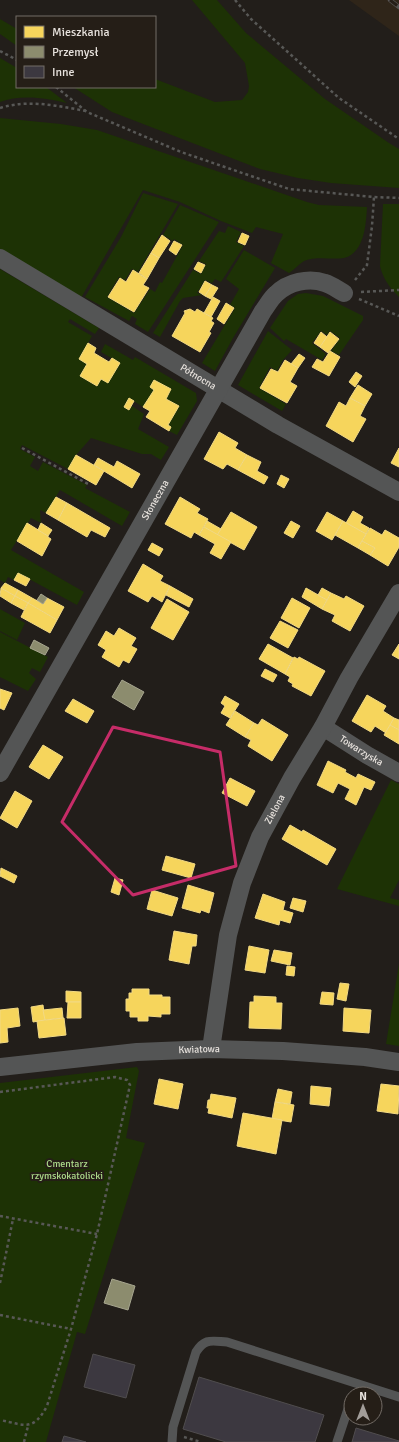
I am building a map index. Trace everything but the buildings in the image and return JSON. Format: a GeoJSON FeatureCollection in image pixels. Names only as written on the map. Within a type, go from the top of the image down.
{"type":"FeatureCollection","features":[{"type":"Feature","properties":{"kind":"street","name":"Północna"},"geometry":{"type":"LineString","coordinates":[[0,258],[310,444],[399,492]]}},
{"type":"Feature","properties":{"kind":"street","name":"Słoneczna"},"geometry":{"type":"LineString","coordinates":[[0,773],[263,311],[275,294],[287,286],[302,281],[315,280],[326,283],[344,293]]}},
{"type":"Feature","properties":{"kind":"street","name":"Zielona"},"geometry":{"type":"LineString","coordinates":[[211,1049],[228,936],[242,883],[260,837],[292,778],[323,727],[349,678],[399,593]]}},
{"type":"Feature","properties":{"kind":"street","name":"Towarzyska"},"geometry":{"type":"LineString","coordinates":[[323,727],[399,773]]}},
{"type":"Feature","properties":{"kind":"street","name":"Kwiatowa"},"geometry":{"type":"LineString","coordinates":[[0,1067],[137,1052],[211,1049],[290,1051],[365,1057],[399,1062]]}},
{"type":"Feature","properties":{"kind":"lane"},"geometry":{"type":"LineString","coordinates":[[172,1442],[172,1426],[196,1352],[202,1344],[209,1340],[227,1342],[397,1396],[399,1386]]}},
{"type":"Feature","properties":{"kind":"lane"},"geometry":{"type":"LineString","coordinates":[[337,1442],[343,1424]]}},
{"type":"Feature","properties":{"kind":"path"},"geometry":{"type":"LineString","coordinates":[[235,0],[251,19],[339,98],[399,138]]}},
{"type":"Feature","properties":{"kind":"path"},"geometry":{"type":"LineString","coordinates":[[0,51],[16,59]]}},
{"type":"Feature","properties":{"kind":"path"},"geometry":{"type":"LineString","coordinates":[[57,88],[87,112]]}},
{"type":"Feature","properties":{"kind":"path"},"geometry":{"type":"LineString","coordinates":[[0,108],[10,105],[43,103],[87,112],[181,152],[289,188],[374,197],[399,198]]}},
{"type":"Feature","properties":{"kind":"path"},"geometry":{"type":"LineString","coordinates":[[344,293],[367,265],[374,197]]}},
{"type":"Feature","properties":{"kind":"path"},"geometry":{"type":"LineString","coordinates":[[344,293],[399,290]]}},
{"type":"Feature","properties":{"kind":"path"},"geometry":{"type":"LineString","coordinates":[[344,293],[399,316]]}},
{"type":"Feature","properties":{"kind":"path"},"geometry":{"type":"LineString","coordinates":[[22,448],[90,485]]}},
{"type":"Feature","properties":{"kind":"path"},"geometry":{"type":"LineString","coordinates":[[0,1092],[115,1077],[126,1080],[130,1085],[97,1234],[71,1329],[47,1406],[42,1416],[36,1422],[28,1426],[0,1420]]}},
{"type":"Feature","properties":{"kind":"path"},"geometry":{"type":"LineString","coordinates":[[0,1216],[97,1234]]}},
{"type":"Feature","properties":{"kind":"path"},"geometry":{"type":"LineString","coordinates":[[0,1283],[13,1218]]}},
{"type":"Feature","properties":{"kind":"path"},"geometry":{"type":"LineString","coordinates":[[0,1315],[71,1329]]}},
{"type":"Feature","properties":{"kind":"path"},"geometry":{"type":"LineString","coordinates":[[24,1442],[28,1426]]}},
{"type":"Feature","properties":{"kind":"highlighted area"},"geometry":{"type":"Polygon","coordinates":[[[113,727],[220,752],[236,866],[133,895],[62,822],[113,727]]]}},
{"type":"Feature","properties":{"kind":"shaded area"},"geometry":{"type":"Polygon","coordinates":[[[349,0],[399,0],[399,36],[349,0]]]}},
{"type":"Feature","properties":{"kind":"green space"},"geometry":{"type":"Polygon","coordinates":[[[192,0],[217,0],[246,33],[325,99],[399,149],[399,188],[331,183],[298,178],[260,169],[112,112],[75,88],[156,88],[156,79],[215,102],[242,100],[248,92],[249,86],[245,63],[192,0]]]}},
{"type":"Feature","properties":{"kind":"green space"},"geometry":{"type":"Polygon","coordinates":[[[0,19],[16,28],[16,45],[0,34],[0,19]]]}},
{"type":"Feature","properties":{"kind":"green space"},"geometry":{"type":"Polygon","coordinates":[[[0,58],[16,67],[16,88],[47,88],[67,103],[42,98],[25,97],[0,102],[0,58]]]}},
{"type":"Feature","properties":{"kind":"green space"},"geometry":{"type":"Polygon","coordinates":[[[0,118],[61,124],[97,130],[307,202],[319,205],[367,207],[363,237],[356,250],[351,255],[344,258],[319,258],[304,261],[289,273],[271,263],[283,234],[256,227],[252,233],[221,221],[180,202],[143,190],[81,298],[0,250],[0,118]]]}},
{"type":"Feature","properties":{"kind":"green space"},"geometry":{"type":"Polygon","coordinates":[[[143,193],[178,204],[138,272],[132,269],[125,280],[119,277],[107,297],[134,313],[150,289],[155,292],[160,282],[162,283],[183,245],[174,239],[173,241],[163,235],[180,205],[219,222],[148,332],[135,324],[137,319],[132,316],[129,321],[85,297],[121,237],[143,193]]]}},
{"type":"Feature","properties":{"kind":"green space"},"geometry":{"type":"Polygon","coordinates":[[[383,204],[399,204],[399,297],[387,283],[380,266],[383,204]]]}},
{"type":"Feature","properties":{"kind":"green space"},"geometry":{"type":"Polygon","coordinates":[[[228,226],[241,232],[236,242],[244,246],[221,282],[215,279],[212,283],[205,280],[197,293],[202,295],[183,298],[160,337],[153,333],[193,270],[201,274],[206,264],[199,261],[219,231],[225,233],[228,226]]]}},
{"type":"Feature","properties":{"kind":"green space"},"geometry":{"type":"Polygon","coordinates":[[[244,250],[275,268],[215,371],[202,363],[235,308],[230,305],[239,289],[226,279],[244,250]]]}},
{"type":"Feature","properties":{"kind":"green space"},"geometry":{"type":"Polygon","coordinates":[[[0,269],[99,328],[95,334],[70,319],[68,322],[92,336],[79,359],[87,364],[80,376],[96,386],[101,379],[108,383],[120,363],[101,352],[105,344],[133,360],[135,357],[196,393],[197,401],[177,435],[169,431],[171,427],[168,425],[179,406],[166,399],[171,389],[154,380],[150,387],[154,390],[143,407],[129,398],[124,407],[129,410],[132,406],[144,414],[138,429],[169,447],[161,460],[151,454],[142,454],[91,438],[76,455],[68,469],[22,445],[20,449],[35,457],[30,466],[38,471],[43,462],[87,485],[85,488],[130,512],[122,526],[60,490],[46,513],[40,510],[41,523],[31,518],[11,550],[84,592],[77,605],[18,573],[14,580],[8,577],[5,583],[0,580],[0,269]]]}},
{"type":"Feature","properties":{"kind":"green space"},"geometry":{"type":"Polygon","coordinates":[[[306,293],[323,296],[363,316],[363,320],[339,355],[331,351],[340,338],[330,331],[327,335],[321,331],[312,343],[326,354],[322,360],[286,339],[284,341],[270,328],[288,301],[298,294],[306,293]]]}},
{"type":"Feature","properties":{"kind":"green space"},"geometry":{"type":"Polygon","coordinates":[[[268,331],[292,350],[283,360],[277,371],[270,367],[259,388],[286,404],[282,411],[238,385],[268,331]]]}},
{"type":"Feature","properties":{"kind":"green space"},"geometry":{"type":"Polygon","coordinates":[[[0,609],[25,623],[17,640],[0,631],[0,609]]]}},
{"type":"Feature","properties":{"kind":"green space"},"geometry":{"type":"Polygon","coordinates":[[[0,632],[48,657],[40,672],[32,668],[29,673],[36,679],[28,691],[0,677],[0,632]]]}},
{"type":"Feature","properties":{"kind":"green space"},"geometry":{"type":"Polygon","coordinates":[[[391,780],[399,784],[399,880],[390,898],[399,900],[399,906],[337,889],[391,780]]]}},
{"type":"Feature","properties":{"kind":"green space"},"geometry":{"type":"Polygon","coordinates":[[[399,964],[399,1046],[386,1044],[399,964]]]}},
{"type":"Feature","properties":{"kind":"green space","name":"Cmentarz rzymskokatolicki"},"geometry":{"type":"Polygon","coordinates":[[[137,1067],[139,1071],[126,1138],[145,1143],[85,1334],[77,1332],[46,1442],[0,1442],[0,1083],[137,1067]]]}},
{"type":"Feature","properties":{"kind":"railway"},"geometry":{"type":"LineString","coordinates":[[390,0],[399,7]]}}]}
